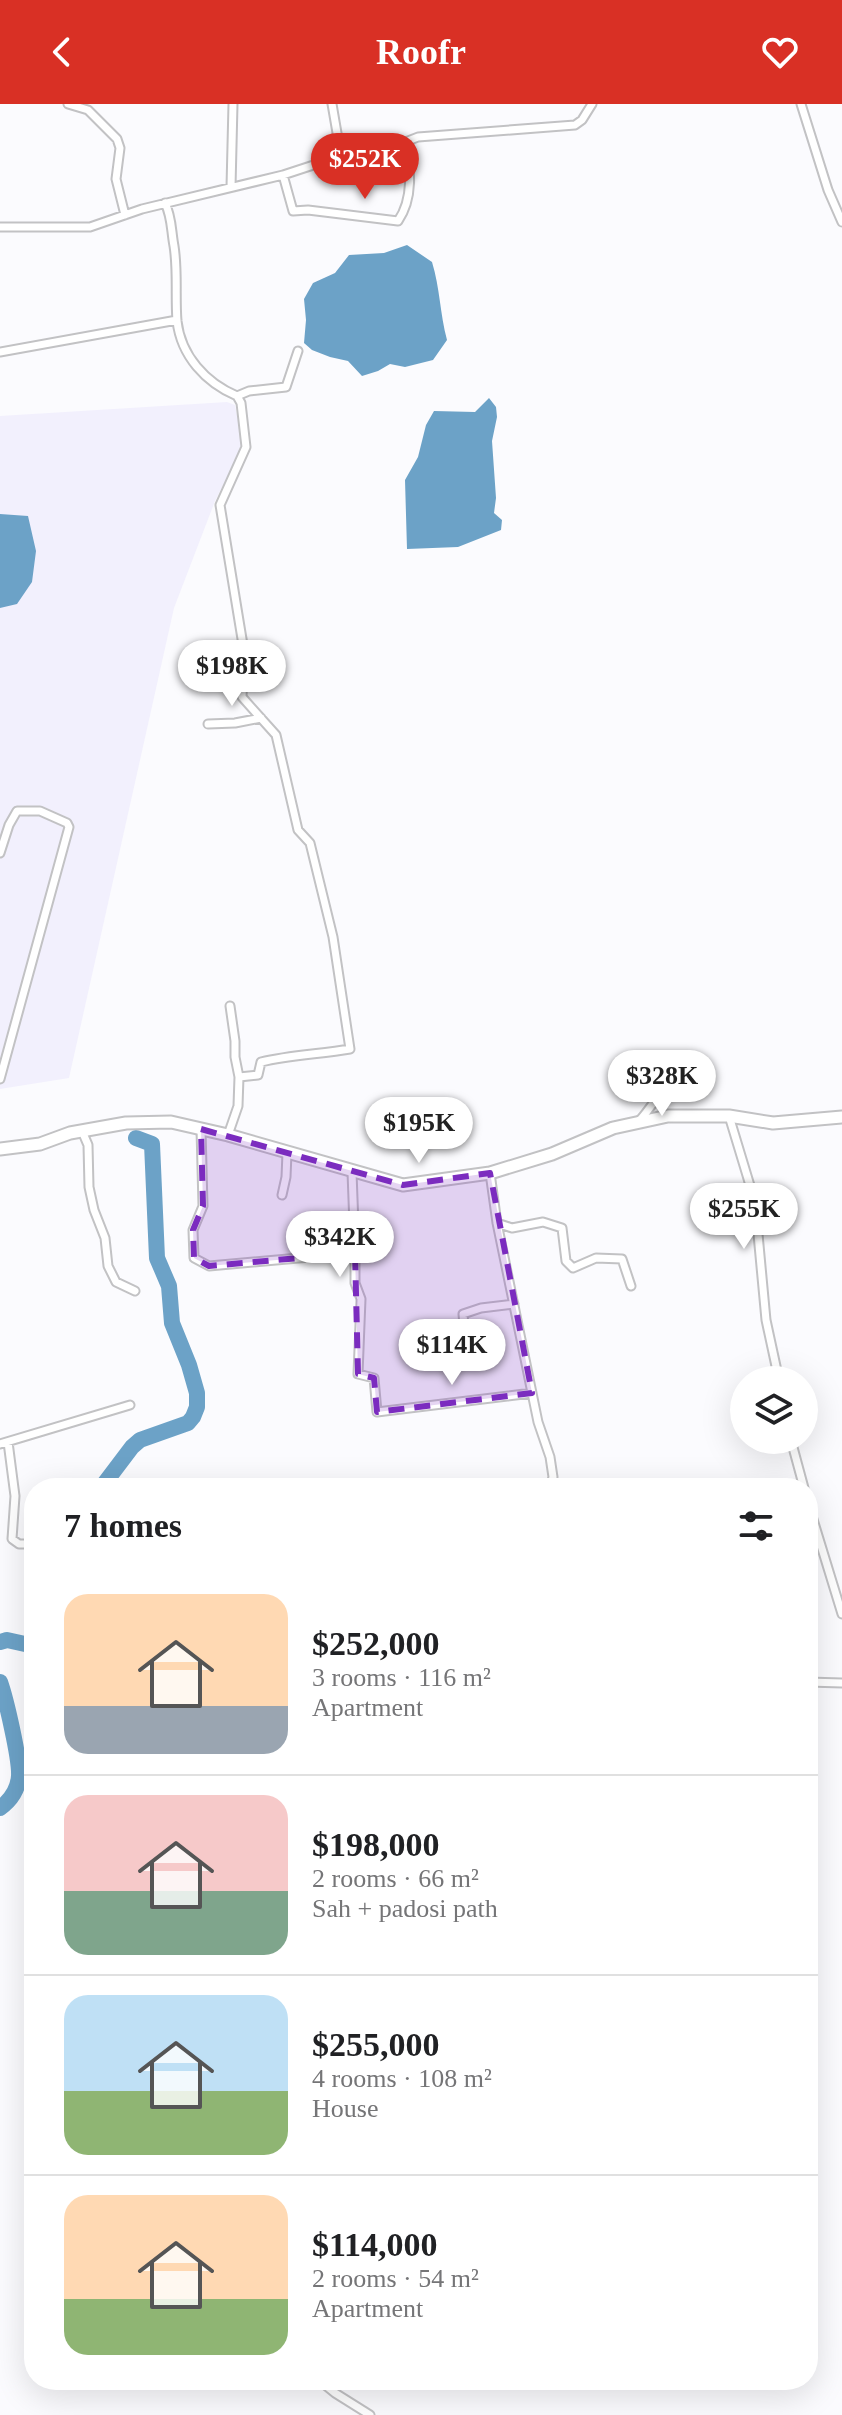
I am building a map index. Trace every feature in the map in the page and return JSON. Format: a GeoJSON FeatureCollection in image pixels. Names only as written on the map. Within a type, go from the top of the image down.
{"type":"FeatureCollection","features":[{"type":"Feature","properties":{"kind":"main road"},"geometry":{"type":"LineString","coordinates":[[0,1149],[40,1144],[70,1133],[126,1123],[171,1122],[403,1185],[490,1173],[552,1154],[613,1128],[668,1116],[729,1116],[773,1123],[842,1117]]}},
{"type":"Feature","properties":{"kind":"street"},"geometry":{"type":"LineString","coordinates":[[68,104],[88,110],[117,139],[120,148],[116,179],[125,215]]}},
{"type":"Feature","properties":{"kind":"street"},"geometry":{"type":"LineString","coordinates":[[231,187],[233,104]]}},
{"type":"Feature","properties":{"kind":"street"},"geometry":{"type":"LineString","coordinates":[[332,104],[341,156]]}},
{"type":"Feature","properties":{"kind":"street"},"geometry":{"type":"LineString","coordinates":[[0,227],[90,227],[165,203],[283,175],[341,156],[406,143],[418,137],[567,127],[582,120],[592,104]]}},
{"type":"Feature","properties":{"kind":"street"},"geometry":{"type":"LineString","coordinates":[[801,104],[828,190],[842,222]]}},
{"type":"Feature","properties":{"kind":"street"},"geometry":{"type":"LineString","coordinates":[[283,175],[293,211],[308,210],[398,221],[406,209],[408,197],[406,143]]}},
{"type":"Feature","properties":{"kind":"street"},"geometry":{"type":"LineString","coordinates":[[165,203],[171,215],[177,260],[177,320],[181,338],[198,371],[219,388],[237,396],[241,403],[246,447],[220,505],[244,651],[242,697],[276,735],[298,830],[310,843],[333,937],[351,1044],[350,1049],[261,1062],[258,1075],[239,1077]]}},
{"type":"Feature","properties":{"kind":"street"},"geometry":{"type":"LineString","coordinates":[[0,352],[177,320]]}},
{"type":"Feature","properties":{"kind":"street"},"geometry":{"type":"LineString","coordinates":[[237,396],[249,391],[286,387],[298,351]]}},
{"type":"Feature","properties":{"kind":"street"},"geometry":{"type":"LineString","coordinates":[[208,724],[261,718]]}},
{"type":"Feature","properties":{"kind":"street"},"geometry":{"type":"LineString","coordinates":[[0,853],[17,811],[40,811],[67,823],[69,827],[0,1079]]}},
{"type":"Feature","properties":{"kind":"street"},"geometry":{"type":"LineString","coordinates":[[228,1135],[238,1106],[239,1077],[230,1006]]}},
{"type":"Feature","properties":{"kind":"street"},"geometry":{"type":"LineString","coordinates":[[638,1123],[651,1103],[663,1092]]}},
{"type":"Feature","properties":{"kind":"street"},"geometry":{"type":"LineString","coordinates":[[729,1116],[755,1202],[766,1320],[776,1366]]}},
{"type":"Feature","properties":{"kind":"street"},"geometry":{"type":"LineString","coordinates":[[201,1129],[203,1206],[193,1230],[194,1258],[209,1266],[355,1253]]}},
{"type":"Feature","properties":{"kind":"street"},"geometry":{"type":"LineString","coordinates":[[82,1131],[88,1145],[89,1187],[105,1238],[108,1266],[116,1282],[135,1291]]}},
{"type":"Feature","properties":{"kind":"street"},"geometry":{"type":"LineString","coordinates":[[282,1195],[287,1153]]}},
{"type":"Feature","properties":{"kind":"street"},"geometry":{"type":"LineString","coordinates":[[352,1172],[355,1283],[361,1299],[358,1374],[374,1378],[377,1412],[532,1393]]}},
{"type":"Feature","properties":{"kind":"street"},"geometry":{"type":"LineString","coordinates":[[490,1173],[497,1223],[538,1422],[550,1457],[553,1478]]}},
{"type":"Feature","properties":{"kind":"street"},"geometry":{"type":"LineString","coordinates":[[497,1223],[512,1228],[543,1222],[562,1228],[566,1261],[573,1268],[596,1258],[622,1259],[631,1286]]}},
{"type":"Feature","properties":{"kind":"street"},"geometry":{"type":"LineString","coordinates":[[464,1326],[463,1314],[481,1308],[514,1304]]}},
{"type":"Feature","properties":{"kind":"street"},"geometry":{"type":"LineString","coordinates":[[24,1544],[12,1539],[15,1496],[4,1443],[130,1405]]}},
{"type":"Feature","properties":{"kind":"street"},"geometry":{"type":"LineString","coordinates":[[795,1454],[801,1478]]}},
{"type":"Feature","properties":{"kind":"street"},"geometry":{"type":"LineString","coordinates":[[818,1536],[842,1614]]}},
{"type":"Feature","properties":{"kind":"street"},"geometry":{"type":"LineString","coordinates":[[818,1682],[842,1683]]}},
{"type":"Feature","properties":{"kind":"street"},"geometry":{"type":"LineString","coordinates":[[331,2390],[370,2415]]}},
{"type":"Feature","properties":{"kind":"highlighted area"},"geometry":{"type":"Polygon","coordinates":[[[201,1129],[403,1185],[490,1173],[532,1393],[377,1412],[374,1378],[358,1374],[355,1253],[209,1266],[194,1258],[193,1230],[203,1206],[201,1129]]]}},
{"type":"Feature","properties":{"kind":"shaded area"},"geometry":{"type":"Polygon","coordinates":[[[227,402],[235,405],[242,440],[239,453],[215,501],[174,608],[69,1078],[0,1089],[0,416],[227,402]]]}},
{"type":"Feature","properties":{"kind":"water"},"geometry":{"type":"Polygon","coordinates":[[[407,245],[432,262],[435,272],[447,340],[433,360],[405,367],[390,364],[362,376],[348,361],[312,350],[304,343],[304,299],[313,283],[335,273],[349,255],[384,253],[407,245]]]}},
{"type":"Feature","properties":{"kind":"water"},"geometry":{"type":"Polygon","coordinates":[[[489,398],[496,407],[497,417],[492,441],[496,498],[494,513],[502,520],[501,530],[458,547],[407,549],[405,480],[418,457],[426,425],[434,411],[475,412],[489,398]]]}},
{"type":"Feature","properties":{"kind":"water"},"geometry":{"type":"Polygon","coordinates":[[[0,514],[28,516],[36,551],[32,582],[17,604],[0,608],[0,514]]]}},
{"type":"Feature","properties":{"kind":"waterway"},"geometry":{"type":"LineString","coordinates":[[109,1478],[140,1440],[188,1423],[197,1407],[197,1393],[189,1365],[172,1323],[169,1286],[157,1258],[152,1144],[136,1138]]}},
{"type":"Feature","properties":{"kind":"waterway"},"geometry":{"type":"LineString","coordinates":[[0,1642],[7,1640],[24,1644]]}},
{"type":"Feature","properties":{"kind":"waterway"},"geometry":{"type":"LineString","coordinates":[[0,1682],[19,1768],[13,1794],[0,1808]]}}]}
